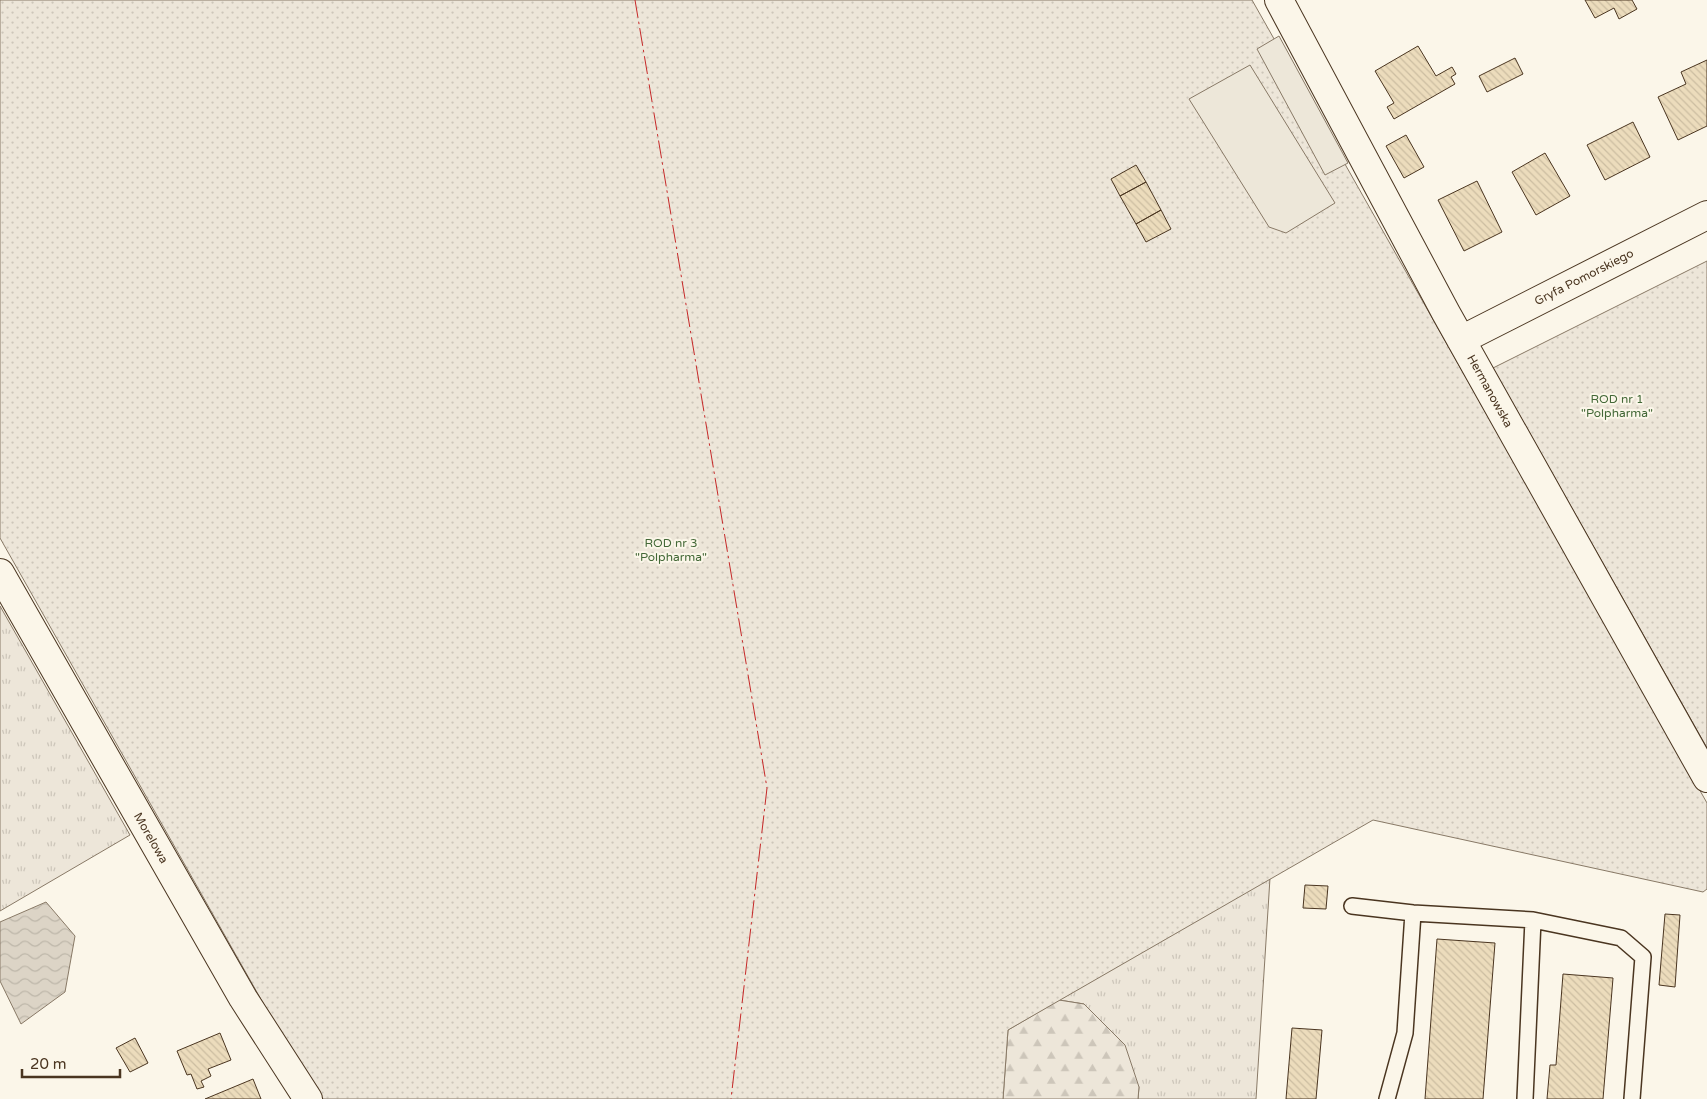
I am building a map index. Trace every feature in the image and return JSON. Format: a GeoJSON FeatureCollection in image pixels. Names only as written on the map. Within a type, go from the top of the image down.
{"type":"FeatureCollection","features":[{"type":"Feature","properties":{"kind":"street","name":"Hermanowska"},"geometry":{"type":"LineString","coordinates":[[1279,0],[1461,340],[1707,778]]}},
{"type":"Feature","properties":{"kind":"street","name":"Gryfa Pomorskiego"},"geometry":{"type":"LineString","coordinates":[[1461,340],[1707,215]]}},
{"type":"Feature","properties":{"kind":"street","name":"Morelowa"},"geometry":{"type":"LineString","coordinates":[[0,573],[243,998],[308,1099]]}},
{"type":"Feature","properties":{"kind":"lane"},"geometry":{"type":"LineString","coordinates":[[1352,906],[1413,913],[1533,920],[1621,938],[1643,957],[1632,1099]]}},
{"type":"Feature","properties":{"kind":"lane"},"geometry":{"type":"LineString","coordinates":[[1387,1099],[1405,1033],[1413,913]]}},
{"type":"Feature","properties":{"kind":"lane"},"geometry":{"type":"LineString","coordinates":[[1525,1099],[1533,920]]}},
{"type":"Feature","properties":{"kind":"green space","name":"ROD nr 3 \"Polpharma\""},"geometry":{"type":"Polygon","coordinates":[[[0,0],[1252,0],[1707,803],[1707,889],[1703,892],[1373,820],[1008,1030],[1003,1099],[323,1099],[284,1040],[0,538],[0,0]]]}},
{"type":"Feature","properties":{"kind":"green space","name":"ROD nr 1 \"Polpharma\""},"geometry":{"type":"Polygon","coordinates":[[[1707,261],[1707,748],[1493,368],[1707,261]]]}},
{"type":"Feature","properties":{"kind":"green space"},"geometry":{"type":"Polygon","coordinates":[[[0,606],[130,835],[0,911],[0,606]]]}},
{"type":"Feature","properties":{"kind":"green space"},"geometry":{"type":"Polygon","coordinates":[[[1270,878],[1256,1099],[1138,1099],[1139,1087],[1084,1004],[1059,1000],[1270,878]]]}},
{"type":"Feature","properties":{"kind":"green space"},"geometry":{"type":"Polygon","coordinates":[[[1059,1000],[1084,1004],[1125,1045],[1139,1087],[1138,1099],[1003,1099],[1008,1030],[1059,1000]]]}},
{"type":"Feature","properties":{"kind":"shaded area"},"geometry":{"type":"Polygon","coordinates":[[[1279,36],[1348,163],[1325,175],[1257,49],[1279,36]]]}},
{"type":"Feature","properties":{"kind":"shaded area"},"geometry":{"type":"Polygon","coordinates":[[[1250,65],[1335,203],[1286,233],[1269,227],[1189,99],[1250,65]]]}},
{"type":"Feature","properties":{"kind":"water"},"geometry":{"type":"Polygon","coordinates":[[[46,902],[75,936],[65,992],[21,1024],[0,981],[0,922],[46,902]]]}},
{"type":"Feature","properties":{"kind":"building"},"geometry":{"type":"Polygon","coordinates":[[[1585,0],[1632,0],[1637,9],[1619,19],[1614,8],[1595,18],[1585,0]]]}},
{"type":"Feature","properties":{"kind":"building"},"geometry":{"type":"Polygon","coordinates":[[[1418,46],[1436,76],[1452,67],[1456,74],[1451,77],[1455,84],[1394,119],[1387,107],[1394,103],[1375,71],[1418,46]]]}},
{"type":"Feature","properties":{"kind":"building"},"geometry":{"type":"Polygon","coordinates":[[[1515,58],[1523,74],[1487,92],[1479,76],[1515,58]]]}},
{"type":"Feature","properties":{"kind":"building"},"geometry":{"type":"Polygon","coordinates":[[[1707,60],[1707,126],[1678,140],[1658,97],[1686,84],[1681,72],[1707,60]]]}},
{"type":"Feature","properties":{"kind":"building"},"geometry":{"type":"Polygon","coordinates":[[[1633,122],[1650,157],[1605,180],[1587,145],[1633,122]]]}},
{"type":"Feature","properties":{"kind":"building"},"geometry":{"type":"Polygon","coordinates":[[[1406,135],[1424,167],[1404,178],[1386,146],[1406,135]]]}},
{"type":"Feature","properties":{"kind":"building"},"geometry":{"type":"Polygon","coordinates":[[[1545,153],[1570,196],[1536,215],[1512,172],[1545,153]]]}},
{"type":"Feature","properties":{"kind":"building"},"geometry":{"type":"Polygon","coordinates":[[[1136,165],[1146,182],[1120,196],[1111,179],[1136,165]]]}},
{"type":"Feature","properties":{"kind":"building"},"geometry":{"type":"Polygon","coordinates":[[[1477,181],[1502,232],[1464,251],[1438,200],[1477,181]]]}},
{"type":"Feature","properties":{"kind":"building"},"geometry":{"type":"Polygon","coordinates":[[[1146,182],[1161,210],[1136,224],[1120,196],[1146,182]]]}},
{"type":"Feature","properties":{"kind":"building"},"geometry":{"type":"Polygon","coordinates":[[[1161,210],[1171,229],[1146,242],[1136,224],[1161,210]]]}},
{"type":"Feature","properties":{"kind":"building"},"geometry":{"type":"Polygon","coordinates":[[[1305,885],[1328,886],[1326,909],[1303,908],[1305,885]]]}},
{"type":"Feature","properties":{"kind":"building"},"geometry":{"type":"Polygon","coordinates":[[[1665,914],[1680,915],[1675,987],[1659,985],[1665,914]]]}},
{"type":"Feature","properties":{"kind":"building"},"geometry":{"type":"Polygon","coordinates":[[[1437,939],[1495,943],[1483,1099],[1425,1099],[1437,939]]]}},
{"type":"Feature","properties":{"kind":"building"},"geometry":{"type":"Polygon","coordinates":[[[1563,974],[1613,978],[1603,1099],[1547,1099],[1550,1065],[1556,1065],[1563,974]]]}},
{"type":"Feature","properties":{"kind":"building"},"geometry":{"type":"Polygon","coordinates":[[[1292,1028],[1322,1030],[1316,1099],[1286,1099],[1292,1028]]]}},
{"type":"Feature","properties":{"kind":"building"},"geometry":{"type":"Polygon","coordinates":[[[220,1033],[231,1060],[208,1069],[211,1076],[201,1081],[204,1087],[197,1089],[191,1074],[187,1075],[177,1051],[220,1033]]]}},
{"type":"Feature","properties":{"kind":"building"},"geometry":{"type":"Polygon","coordinates":[[[135,1038],[148,1063],[130,1072],[116,1048],[135,1038]]]}},
{"type":"Feature","properties":{"kind":"building"},"geometry":{"type":"Polygon","coordinates":[[[253,1079],[261,1099],[205,1099],[253,1079]]]}},
{"type":"Feature","properties":{"kind":"power"},"geometry":{"type":"LineString","coordinates":[[635,0],[767,788],[731,1099]]}}]}
